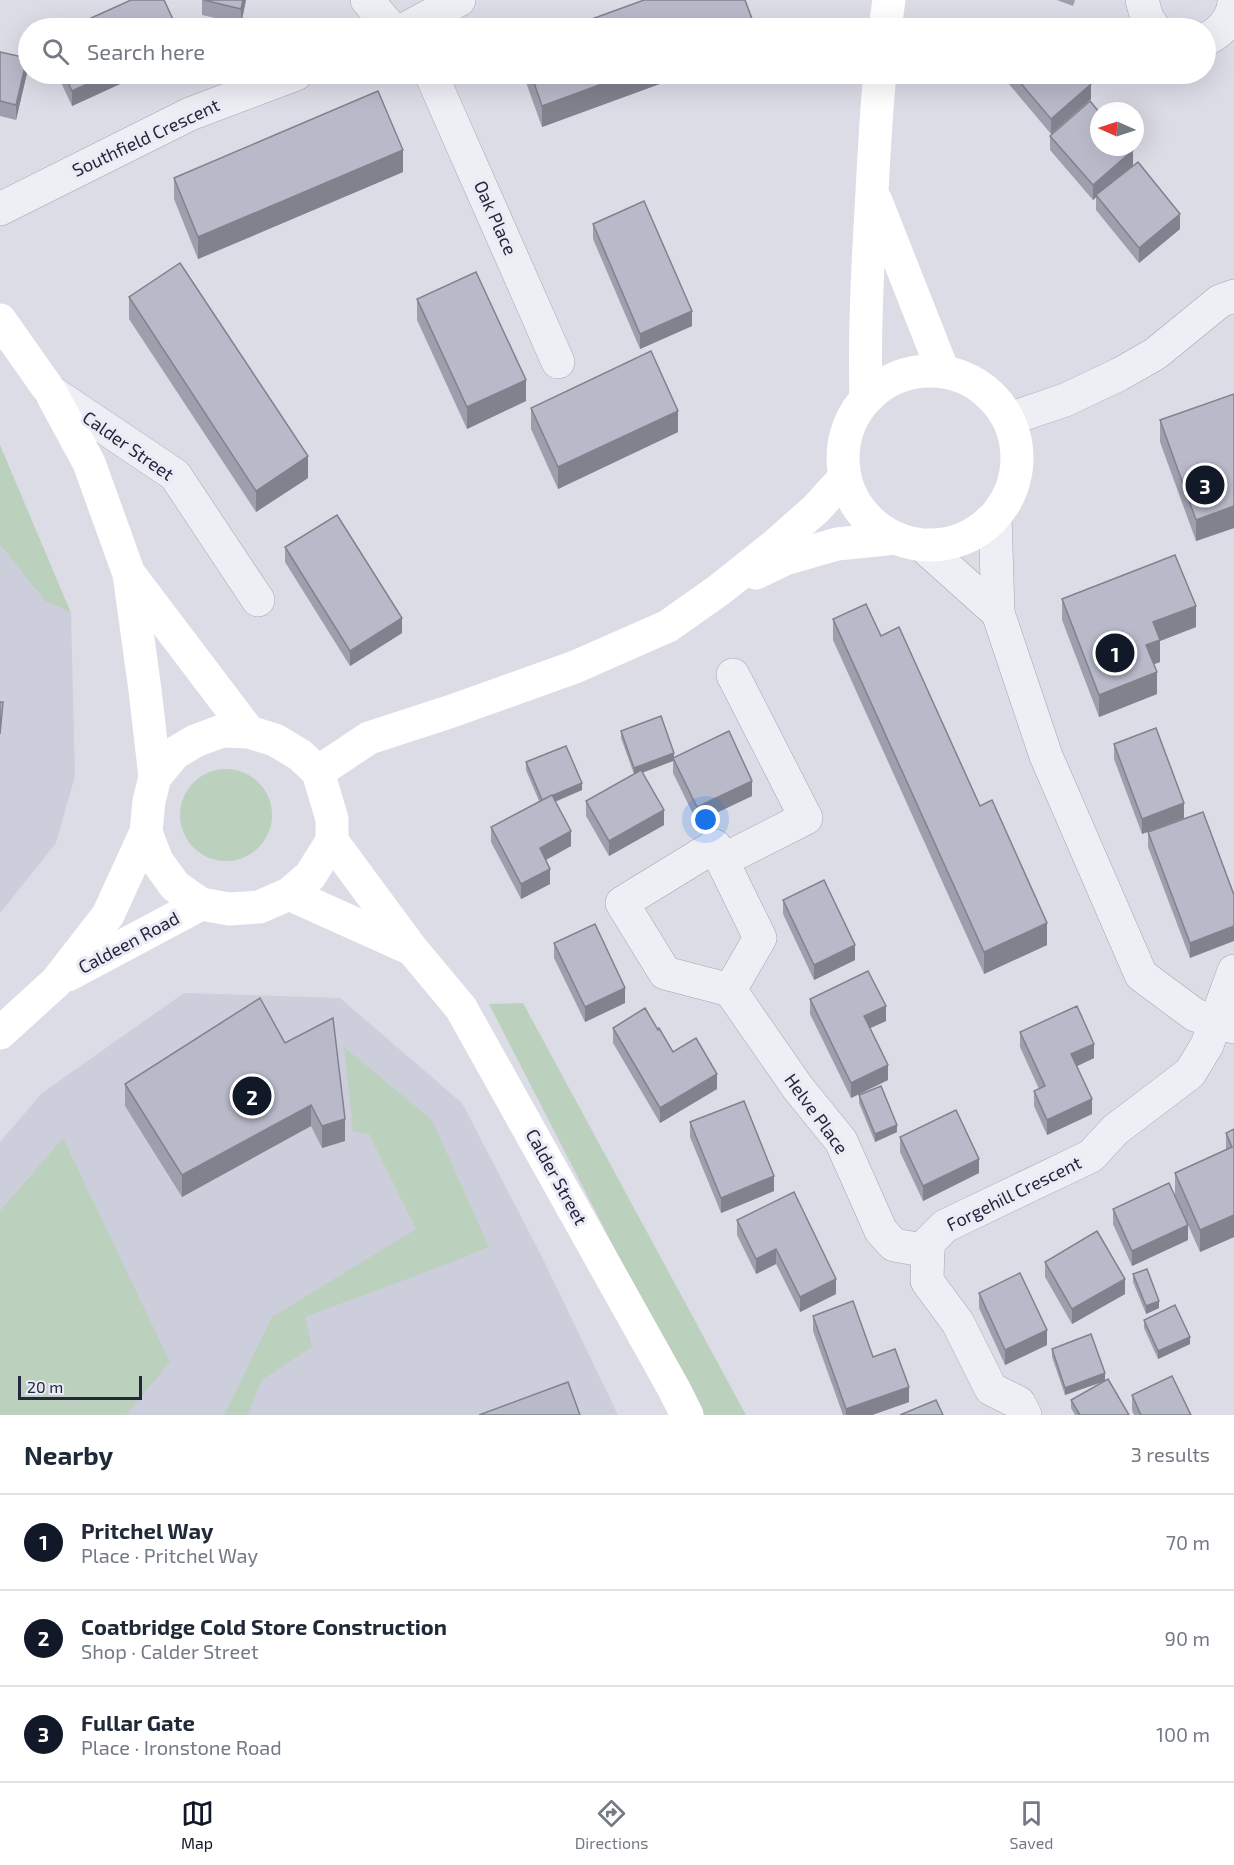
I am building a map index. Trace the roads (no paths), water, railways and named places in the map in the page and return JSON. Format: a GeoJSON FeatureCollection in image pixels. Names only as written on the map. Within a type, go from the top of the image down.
{"type":"FeatureCollection","features":[{"type":"Feature","properties":{"kind":"street"},"geometry":{"type":"LineString","coordinates":[[367,0],[382,18]]}},
{"type":"Feature","properties":{"kind":"street"},"geometry":{"type":"LineString","coordinates":[[426,18],[459,0]]}},
{"type":"Feature","properties":{"kind":"street"},"geometry":{"type":"LineString","coordinates":[[886,18],[889,0]]}},
{"type":"Feature","properties":{"kind":"street"},"geometry":{"type":"LineString","coordinates":[[1142,0],[1147,18]]}},
{"type":"Feature","properties":{"kind":"street"},"geometry":{"type":"LineString","coordinates":[[1216,34],[1233,12],[1234,3]]}},
{"type":"Feature","properties":{"kind":"street","name":"Southfield Crescent"},"geometry":{"type":"LineString","coordinates":[[0,210],[190,114],[270,84]]}},
{"type":"Feature","properties":{"kind":"street","name":"Oak Place"},"geometry":{"type":"LineString","coordinates":[[435,84],[558,363]]}},
{"type":"Feature","properties":{"kind":"street"},"geometry":{"type":"LineString","coordinates":[[866,399],[865,339],[879,84]]}},
{"type":"Feature","properties":{"kind":"street"},"geometry":{"type":"LineString","coordinates":[[872,191],[943,371]]}},
{"type":"Feature","properties":{"kind":"street"},"geometry":{"type":"LineString","coordinates":[[1009,419],[1065,400],[1120,374],[1155,354],[1220,302],[1234,296]]}},
{"type":"Feature","properties":{"kind":"street","name":"Calder Street"},"geometry":{"type":"LineString","coordinates":[[0,320],[50,391],[89,463],[129,574],[155,777],[148,801],[146,832],[156,861],[175,886],[201,904],[229,909],[259,907],[289,894],[310,876],[332,842],[411,948],[461,1008],[687,1415]]}},
{"type":"Feature","properties":{"kind":"street"},"geometry":{"type":"LineString","coordinates":[[719,590],[785,559],[837,544],[909,541],[950,543],[974,533],[995,516],[1010,495],[1017,470],[1016,444],[1009,419],[992,396],[969,380],[943,371],[915,372],[889,381],[866,399],[851,422],[844,449],[845,477],[856,503],[873,523],[909,541],[998,613]]}},
{"type":"Feature","properties":{"kind":"street","name":"Calder Street"},"geometry":{"type":"LineString","coordinates":[[50,391],[175,475],[258,600]]}},
{"type":"Feature","properties":{"kind":"street"},"geometry":{"type":"LineString","coordinates":[[332,842],[332,819],[318,772],[369,738],[575,667],[668,626],[719,590],[773,547],[816,509],[845,477]]}},
{"type":"Feature","properties":{"kind":"street"},"geometry":{"type":"LineString","coordinates":[[995,516],[998,613],[1046,756],[1141,975],[1195,1016],[1224,1024]]}},
{"type":"Feature","properties":{"kind":"street","name":"Calder Street"},"geometry":{"type":"LineString","coordinates":[[129,574],[249,732]]}},
{"type":"Feature","properties":{"kind":"street"},"geometry":{"type":"LineString","coordinates":[[723,860],[806,818],[733,675]]}},
{"type":"Feature","properties":{"kind":"street","name":"Calder Street"},"geometry":{"type":"LineString","coordinates":[[155,777],[175,753],[195,741],[222,731],[249,732],[275,740],[300,755],[318,772]]}},
{"type":"Feature","properties":{"kind":"street","name":"Caldeen Road"},"geometry":{"type":"LineString","coordinates":[[0,1033],[56,982],[108,915],[146,832]]}},
{"type":"Feature","properties":{"kind":"street"},"geometry":{"type":"LineString","coordinates":[[715,846],[760,938],[730,990],[665,973],[622,903],[715,846]]}},
{"type":"Feature","properties":{"kind":"street","name":"Calder Street"},"geometry":{"type":"LineString","coordinates":[[289,894],[411,948]]}},
{"type":"Feature","properties":{"kind":"street","name":"Caldeen Road"},"geometry":{"type":"LineString","coordinates":[[56,982],[201,904]]}},
{"type":"Feature","properties":{"kind":"street","name":"Forgehill Crescent"},"geometry":{"type":"LineString","coordinates":[[928,1251],[928,1243],[945,1226],[1091,1156],[1115,1130],[1190,1073],[1207,1045],[1224,1024],[1234,970]]}},
{"type":"Feature","properties":{"kind":"street","name":"Helve Place"},"geometry":{"type":"LineString","coordinates":[[730,990],[798,1089],[841,1141],[881,1231],[894,1245],[928,1251]]}},
{"type":"Feature","properties":{"kind":"street"},"geometry":{"type":"LineString","coordinates":[[928,1251],[927,1281],[958,1323],[991,1389],[1019,1402],[1025,1415]]}},
{"type":"Feature","properties":{"kind":"place","name":"Fullar Gate"},"geometry":{"type":"Point","coordinates":[1205,485]}},
{"type":"Feature","properties":{"kind":"place","name":"Pritchel Way"},"geometry":{"type":"Point","coordinates":[1115,653]}},
{"type":"Feature","properties":{"kind":"place","name":"Coatbridge Cold Store Construction"},"geometry":{"type":"Point","coordinates":[252,1096]}}]}
